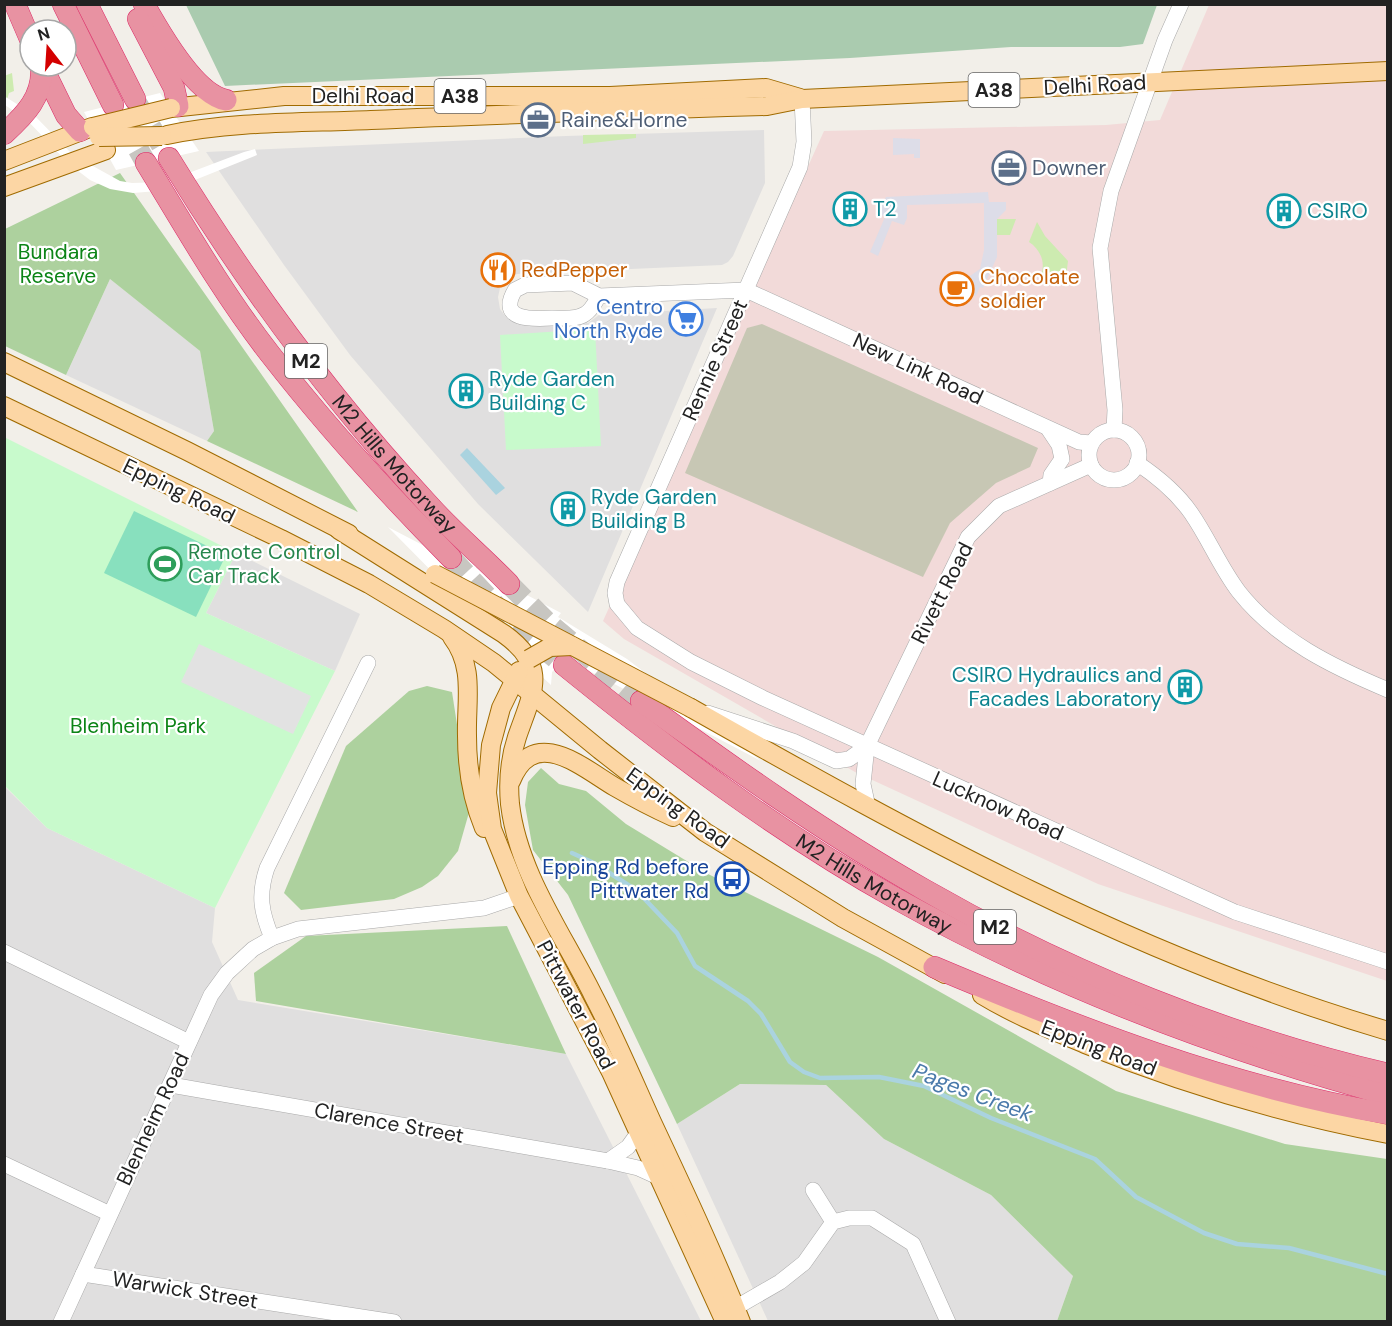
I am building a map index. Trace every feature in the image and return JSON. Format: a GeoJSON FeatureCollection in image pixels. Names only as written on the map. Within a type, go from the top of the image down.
{"type":"FeatureCollection","features":[{"type":"Feature","properties":{"kind":"highway"},"geometry":{"type":"LineString","coordinates":[[15,4],[21,18]]}},
{"type":"Feature","properties":{"kind":"highway"},"geometry":{"type":"LineString","coordinates":[[63,4],[113,105]]}},
{"type":"Feature","properties":{"kind":"highway"},"geometry":{"type":"LineString","coordinates":[[87,4],[135,99]]}},
{"type":"Feature","properties":{"kind":"highway"},"geometry":{"type":"LineString","coordinates":[[132,4],[174,88],[178,115]]}},
{"type":"Feature","properties":{"kind":"highway"},"geometry":{"type":"LineString","coordinates":[[144,4],[166,41],[201,86],[212,95],[225,100]]}},
{"type":"Feature","properties":{"kind":"highway"},"geometry":{"type":"LineString","coordinates":[[4,134],[36,99],[41,78]]}},
{"type":"Feature","properties":{"kind":"highway"},"geometry":{"type":"LineString","coordinates":[[47,78],[66,115],[94,136]]}},
{"type":"Feature","properties":{"kind":"highway","name":"M2 Hills Motorway"},"geometry":{"type":"LineString","coordinates":[[169,158],[221,242],[321,381],[430,507],[509,584]]}},
{"type":"Feature","properties":{"kind":"highway","name":"M2 Hills Motorway"},"geometry":{"type":"LineString","coordinates":[[146,163],[197,248],[268,352],[347,448],[451,558]]}},
{"type":"Feature","properties":{"kind":"highway","name":"M2 Hills Motorway"},"geometry":{"type":"LineString","coordinates":[[569,656],[631,720],[777,825],[894,898],[1053,978],[1208,1040],[1262,1059],[1388,1095]]}},
{"type":"Feature","properties":{"kind":"highway","name":"M2 Hills Motorway"},"geometry":{"type":"LineString","coordinates":[[641,701],[747,777],[837,837],[925,890],[1005,932],[1150,998],[1283,1044],[1388,1074]]}},
{"type":"Feature","properties":{"kind":"highway"},"geometry":{"type":"LineString","coordinates":[[934,967],[1133,1047],[1273,1090],[1388,1114]]}},
{"type":"Feature","properties":{"kind":"main road","name":"Delhi Road"},"geometry":{"type":"LineString","coordinates":[[178,115],[240,126],[514,113],[767,106],[802,99],[1388,71]]}},
{"type":"Feature","properties":{"kind":"main road","name":"Delhi Road"},"geometry":{"type":"LineString","coordinates":[[4,162],[225,100],[310,96],[610,96],[766,88],[802,99]]}},
{"type":"Feature","properties":{"kind":"main road","name":"Delhi Road"},"geometry":{"type":"LineString","coordinates":[[4,187],[94,136],[165,136],[178,115]]}},
{"type":"Feature","properties":{"kind":"main road","name":"Epping Road"},"geometry":{"type":"LineString","coordinates":[[4,362],[187,450],[339,530],[435,574],[569,656],[691,708],[1003,879],[1101,926],[1217,975],[1299,1004],[1388,1031]]}},
{"type":"Feature","properties":{"kind":"main road","name":"Epping Road"},"geometry":{"type":"LineString","coordinates":[[4,406],[281,539],[369,584],[444,629],[514,679],[705,832],[843,918],[1030,1021],[1117,1057],[1265,1105],[1388,1134]]}},
{"type":"Feature","properties":{"kind":"main road"},"geometry":{"type":"LineString","coordinates":[[339,530],[510,638],[530,663],[550,647],[569,656]]}},
{"type":"Feature","properties":{"kind":"main road"},"geometry":{"type":"LineString","coordinates":[[444,629],[457,644],[466,662],[467,737],[472,788],[484,829],[498,846]]}},
{"type":"Feature","properties":{"kind":"main road","name":"Pittwater Road"},"geometry":{"type":"LineString","coordinates":[[530,663],[514,679],[495,728],[488,771],[489,814],[498,846],[519,896],[598,1044],[705,1276],[734,1318]]}},
{"type":"Feature","properties":{"kind":"main road","name":"Pittwater Road"},"geometry":{"type":"LineString","coordinates":[[530,663],[533,695],[513,751],[510,788],[517,838],[537,887],[626,1061],[734,1318]]}},
{"type":"Feature","properties":{"kind":"main road"},"geometry":{"type":"LineString","coordinates":[[510,788],[516,771],[524,761],[540,753],[555,753],[575,762],[651,807],[705,832]]}},
{"type":"Feature","properties":{"kind":"main road","name":"Blenheim Road"},"geometry":{"type":"LineString","coordinates":[[519,896],[537,887]]}},
{"type":"Feature","properties":{"kind":"street"},"geometry":{"type":"LineString","coordinates":[[1113,430],[1115,410],[1100,248],[1111,191],[1149,82],[1181,4]]}},
{"type":"Feature","properties":{"kind":"street","name":"Rennie Street"},"geometry":{"type":"LineString","coordinates":[[625,616],[617,604],[615,593],[617,582],[800,167],[804,142],[802,99]]}},
{"type":"Feature","properties":{"kind":"street"},"geometry":{"type":"LineString","coordinates":[[599,296],[589,311],[577,317],[523,320],[514,313],[511,303],[515,290],[525,285],[573,283],[599,296],[746,290]]}},
{"type":"Feature","properties":{"kind":"street","name":"New Link Road"},"geometry":{"type":"LineString","coordinates":[[746,290],[1047,428],[1079,442],[1091,443]]}},
{"type":"Feature","properties":{"kind":"street"},"geometry":{"type":"LineString","coordinates":[[1047,428],[1059,445],[1062,459],[1051,475],[1050,483]]}},
{"type":"Feature","properties":{"kind":"street"},"geometry":{"type":"LineString","coordinates":[[1113,430],[1122,431],[1135,441],[1139,456],[1137,464],[1126,476],[1118,479],[1101,476],[1091,465],[1089,458],[1091,443],[1101,433],[1113,430]]}},
{"type":"Feature","properties":{"kind":"street"},"geometry":{"type":"LineString","coordinates":[[1137,464],[1167,486],[1190,512],[1217,561],[1240,593],[1294,644],[1356,677],[1388,690]]}},
{"type":"Feature","properties":{"kind":"street","name":"Rivett Road"},"geometry":{"type":"LineString","coordinates":[[868,807],[863,784],[867,746],[968,537],[999,506],[1091,465]]}},
{"type":"Feature","properties":{"kind":"street","name":"Lucknow Road"},"geometry":{"type":"LineString","coordinates":[[625,616],[652,639],[691,662],[867,746],[1235,912],[1388,962]]}},
{"type":"Feature","properties":{"kind":"street"},"geometry":{"type":"LineString","coordinates":[[273,938],[260,901],[260,889],[267,868],[368,663]]}},
{"type":"Feature","properties":{"kind":"street"},"geometry":{"type":"LineString","coordinates":[[691,708],[793,741],[836,761],[849,759],[867,746]]}},
{"type":"Feature","properties":{"kind":"street","name":"Blenheim Road"},"geometry":{"type":"LineString","coordinates":[[61,1322],[189,1042],[220,981],[242,957],[273,938],[308,926],[484,908],[519,896]]}},
{"type":"Feature","properties":{"kind":"street"},"geometry":{"type":"LineString","coordinates":[[4,952],[189,1042]]}},
{"type":"Feature","properties":{"kind":"street","name":"Clarence Street"},"geometry":{"type":"LineString","coordinates":[[171,1085],[608,1161],[638,1168],[660,1178]]}},
{"type":"Feature","properties":{"kind":"street"},"geometry":{"type":"LineString","coordinates":[[608,1161],[628,1146],[638,1132]]}},
{"type":"Feature","properties":{"kind":"street"},"geometry":{"type":"LineString","coordinates":[[4,1164],[110,1214]]}},
{"type":"Feature","properties":{"kind":"street"},"geometry":{"type":"LineString","coordinates":[[813,1190],[833,1222]]}},
{"type":"Feature","properties":{"kind":"street"},"geometry":{"type":"LineString","coordinates":[[734,1318],[804,1263],[833,1222],[849,1218],[873,1218],[913,1244],[948,1322]]}},
{"type":"Feature","properties":{"kind":"street","name":"Warwick Street"},"geometry":{"type":"LineString","coordinates":[[83,1274],[394,1322]]}},
{"type":"Feature","properties":{"kind":"shaded area"},"geometry":{"type":"Polygon","coordinates":[[[1209,5],[1387,5],[1387,981],[1098,884],[855,772],[624,639],[603,621],[824,131],[1106,125],[1160,120],[1209,5]]]}},
{"type":"Feature","properties":{"kind":"shaded area"},"geometry":{"type":"Polygon","coordinates":[[[764,130],[765,183],[733,256],[728,262],[722,265],[517,274],[507,279],[500,288],[498,297],[500,309],[506,317],[516,323],[583,320],[588,323],[599,315],[717,308],[588,612],[478,504],[350,355],[206,152],[566,136],[764,130]]]}},
{"type":"Feature","properties":{"kind":"shaded area"},"geometry":{"type":"Polygon","coordinates":[[[893,138],[920,139],[920,158],[914,158],[914,154],[893,155],[893,138]]]}},
{"type":"Feature","properties":{"kind":"shaded area"},"geometry":{"type":"Polygon","coordinates":[[[988,192],[989,202],[1006,202],[1006,210],[997,219],[997,257],[983,288],[980,287],[976,296],[959,289],[965,275],[970,276],[980,269],[984,250],[984,203],[907,205],[907,218],[904,225],[892,221],[878,256],[870,252],[885,217],[878,213],[886,197],[988,192]]]}},
{"type":"Feature","properties":{"kind":"shaded area"},"geometry":{"type":"Polygon","coordinates":[[[110,279],[200,351],[214,431],[207,441],[66,375],[110,279]]]}},
{"type":"Feature","properties":{"kind":"shaded area"},"geometry":{"type":"Polygon","coordinates":[[[762,324],[1038,448],[1030,467],[996,483],[950,523],[923,577],[685,473],[747,328],[762,324]]]}},
{"type":"Feature","properties":{"kind":"shaded area"},"geometry":{"type":"Polygon","coordinates":[[[236,553],[360,614],[335,671],[206,613],[236,553]]]}},
{"type":"Feature","properties":{"kind":"shaded area"},"geometry":{"type":"Polygon","coordinates":[[[199,644],[311,696],[293,734],[181,682],[199,644]]]}},
{"type":"Feature","properties":{"kind":"shaded area"},"geometry":{"type":"Polygon","coordinates":[[[4,786],[47,828],[215,908],[212,942],[238,1000],[566,1054],[701,1321],[5,1321],[4,786]]]}},
{"type":"Feature","properties":{"kind":"shaded area"},"geometry":{"type":"Polygon","coordinates":[[[740,1084],[826,1085],[884,1139],[991,1195],[1073,1276],[1057,1321],[768,1321],[677,1124],[740,1084]]]}},
{"type":"Feature","properties":{"kind":"green space"},"geometry":{"type":"Polygon","coordinates":[[[186,5],[1157,5],[1143,44],[1120,47],[1011,47],[850,58],[225,86],[186,5]]]}},
{"type":"Feature","properties":{"kind":"green space"},"geometry":{"type":"Polygon","coordinates":[[[12,73],[14,91],[9,93],[5,106],[4,76],[12,73]]]}},
{"type":"Feature","properties":{"kind":"green space"},"geometry":{"type":"Polygon","coordinates":[[[636,134],[636,138],[583,144],[583,135],[636,134]]]}},
{"type":"Feature","properties":{"kind":"green space","name":"Bundara Reserve"},"geometry":{"type":"Polygon","coordinates":[[[120,173],[358,512],[207,441],[214,431],[200,351],[110,279],[66,375],[5,346],[5,229],[120,173]]]}},
{"type":"Feature","properties":{"kind":"green space"},"geometry":{"type":"Polygon","coordinates":[[[997,219],[1016,219],[1010,235],[997,235],[997,219]]]}},
{"type":"Feature","properties":{"kind":"green space"},"geometry":{"type":"Polygon","coordinates":[[[1037,222],[1045,236],[1068,261],[1065,285],[1041,275],[1043,265],[1041,256],[1029,242],[1037,222]]]}},
{"type":"Feature","properties":{"kind":"green space"},"geometry":{"type":"Polygon","coordinates":[[[595,329],[601,446],[506,450],[500,335],[595,329]]]}},
{"type":"Feature","properties":{"kind":"green space","name":"Blenheim Park"},"geometry":{"type":"Polygon","coordinates":[[[4,437],[236,553],[206,613],[335,671],[215,908],[47,828],[5,786],[4,437]]]}},
{"type":"Feature","properties":{"kind":"green space","name":"Remote Control Car Track"},"geometry":{"type":"Polygon","coordinates":[[[134,511],[226,555],[196,617],[104,573],[134,511]]]}},
{"type":"Feature","properties":{"kind":"green space"},"geometry":{"type":"Polygon","coordinates":[[[427,686],[452,692],[470,809],[458,851],[438,876],[422,887],[394,899],[301,910],[284,893],[346,746],[409,691],[427,686]]]}},
{"type":"Feature","properties":{"kind":"green space"},"geometry":{"type":"Polygon","coordinates":[[[541,768],[559,784],[586,791],[626,824],[708,874],[878,957],[1116,1091],[1285,1144],[1387,1159],[1387,1321],[1057,1321],[1073,1276],[991,1195],[884,1139],[826,1085],[740,1084],[677,1124],[568,895],[533,850],[525,805],[528,782],[541,768]]]}},
{"type":"Feature","properties":{"kind":"green space"},"geometry":{"type":"Polygon","coordinates":[[[507,926],[566,1054],[256,1001],[254,973],[306,936],[507,926]]]}},
{"type":"Feature","properties":{"kind":"water"},"geometry":{"type":"Polygon","coordinates":[[[467,448],[505,488],[496,495],[460,455],[467,448]]]}},
{"type":"Feature","properties":{"kind":"pier"},"geometry":{"type":"Polygon","coordinates":[[[160,93],[199,151],[116,170],[84,112],[160,93]]]}},
{"type":"Feature","properties":{"kind":"pier"},"geometry":{"type":"Polygon","coordinates":[[[4,96],[33,114],[73,155],[120,181],[165,182],[244,152],[255,149],[257,155],[170,190],[133,193],[110,189],[90,180],[69,164],[27,120],[5,105],[4,96]]]}},
{"type":"Feature","properties":{"kind":"pier"},"geometry":{"type":"Polygon","coordinates":[[[388,527],[455,562],[462,557],[476,565],[476,568],[561,613],[558,617],[627,659],[761,761],[580,666],[557,667],[552,672],[551,685],[465,605],[388,527]]]}},
{"type":"Feature","properties":{"kind":"waterway","name":"Pages Creek"},"geometry":{"type":"LineString","coordinates":[[572,853],[594,863],[636,890],[677,933],[695,966],[748,1001],[761,1014],[790,1062],[804,1072],[820,1078],[879,1077],[924,1086],[991,1118],[1095,1159],[1136,1197],[1204,1233],[1237,1244],[1289,1248],[1388,1274]]}},
{"type":"Feature","properties":{"kind":"tunnel"},"geometry":{"type":"LineString","coordinates":[[135,100],[169,158]]}},
{"type":"Feature","properties":{"kind":"tunnel"},"geometry":{"type":"LineString","coordinates":[[123,122],[146,163]]}},
{"type":"Feature","properties":{"kind":"tunnel"},"geometry":{"type":"LineString","coordinates":[[451,558],[512,623],[564,665]]}},
{"type":"Feature","properties":{"kind":"tunnel"},"geometry":{"type":"LineString","coordinates":[[509,584],[546,621],[641,701]]}},
{"type":"Feature","properties":{"kind":"place","name":"Raine&Horne"},"geometry":{"type":"Point","coordinates":[538,120]}},
{"type":"Feature","properties":{"kind":"place","name":"Downer"},"geometry":{"type":"Point","coordinates":[1009,168]}},
{"type":"Feature","properties":{"kind":"place","name":"T2"},"geometry":{"type":"Point","coordinates":[850,209]}},
{"type":"Feature","properties":{"kind":"place","name":"CSIRO"},"geometry":{"type":"Point","coordinates":[1284,211]}},
{"type":"Feature","properties":{"kind":"place","name":"RedPepper"},"geometry":{"type":"Point","coordinates":[498,270]}},
{"type":"Feature","properties":{"kind":"place","name":"Chocolate soldier"},"geometry":{"type":"Point","coordinates":[957,289]}},
{"type":"Feature","properties":{"kind":"place","name":"Centro North Ryde"},"geometry":{"type":"Point","coordinates":[686,319]}},
{"type":"Feature","properties":{"kind":"place","name":"Ryde Garden Building C"},"geometry":{"type":"Point","coordinates":[466,391]}},
{"type":"Feature","properties":{"kind":"place","name":"Ryde Garden Building B"},"geometry":{"type":"Point","coordinates":[568,509]}},
{"type":"Feature","properties":{"kind":"place","name":"Remote Control Car Track"},"geometry":{"type":"Point","coordinates":[165,564]}},
{"type":"Feature","properties":{"kind":"place","name":"CSIRO Hydraulics and Facades Laboratory"},"geometry":{"type":"Point","coordinates":[1185,687]}},
{"type":"Feature","properties":{"kind":"place","name":"Epping Rd before Pittwater Rd"},"geometry":{"type":"Point","coordinates":[732,879]}}]}
